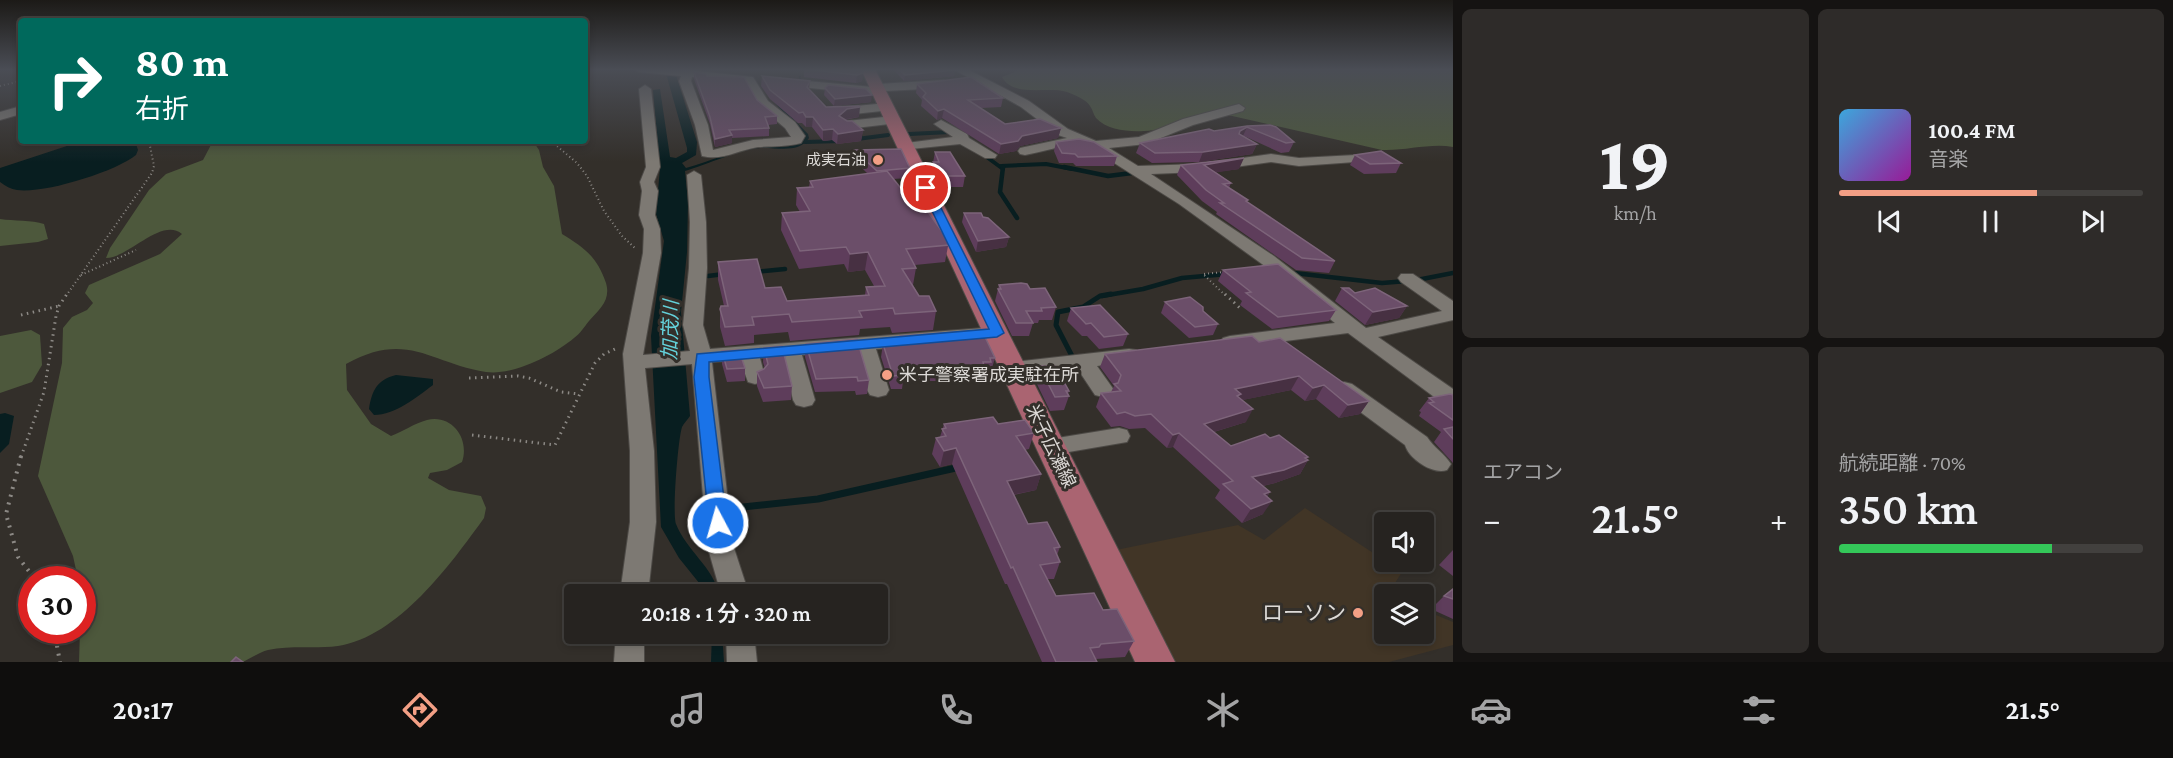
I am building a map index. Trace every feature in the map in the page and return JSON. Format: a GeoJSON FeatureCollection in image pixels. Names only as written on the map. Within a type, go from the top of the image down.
{"type":"FeatureCollection","features":[{"type":"Feature","properties":{"kind":"main road","name":"米子広瀬線"},"geometry":{"type":"LineString","coordinates":[[883,100],[1155,662]]}},
{"type":"Feature","properties":{"kind":"street"},"geometry":{"type":"LineString","coordinates":[[635,584],[643,522],[642,451],[634,362],[652,253],[652,229],[647,215],[650,191],[648,182],[653,167],[642,100]]}},
{"type":"Feature","properties":{"kind":"street"},"geometry":{"type":"LineString","coordinates":[[691,100],[705,133],[707,153],[717,156],[755,143],[788,143],[796,140],[798,136],[790,125],[763,103],[763,100]]}},
{"type":"Feature","properties":{"kind":"street"},"geometry":{"type":"LineString","coordinates":[[818,100],[830,112],[866,100]]}},
{"type":"Feature","properties":{"kind":"street"},"geometry":{"type":"LineString","coordinates":[[847,125],[875,100]]}},
{"type":"Feature","properties":{"kind":"street"},"geometry":{"type":"LineString","coordinates":[[1017,100],[1063,132],[1091,143],[1184,201],[1268,260],[1357,331],[1453,400]]}},
{"type":"Feature","properties":{"kind":"street"},"geometry":{"type":"LineString","coordinates":[[1025,151],[1069,142],[1141,141],[1188,122],[1239,108]]}},
{"type":"Feature","properties":{"kind":"street"},"geometry":{"type":"LineString","coordinates":[[0,116],[18,111]]}},
{"type":"Feature","properties":{"kind":"street"},"geometry":{"type":"LineString","coordinates":[[941,123],[962,137],[962,140],[990,155]]}},
{"type":"Feature","properties":{"kind":"street"},"geometry":{"type":"LineString","coordinates":[[906,147],[962,140]]}},
{"type":"Feature","properties":{"kind":"street"},"geometry":{"type":"LineString","coordinates":[[1252,146],[1276,158],[1299,162],[1369,157]]}},
{"type":"Feature","properties":{"kind":"street"},"geometry":{"type":"LineString","coordinates":[[1134,170],[1200,168],[1307,152]]}},
{"type":"Feature","properties":{"kind":"street"},"geometry":{"type":"LineString","coordinates":[[694,175],[698,222],[698,268],[693,325],[702,377],[720,545],[732,584]]}},
{"type":"Feature","properties":{"kind":"street"},"geometry":{"type":"LineString","coordinates":[[1407,278],[1453,312]]}},
{"type":"Feature","properties":{"kind":"street"},"geometry":{"type":"LineString","coordinates":[[1216,335],[1236,341],[1271,336],[1357,331],[1453,312]]}},
{"type":"Feature","properties":{"kind":"street"},"geometry":{"type":"LineString","coordinates":[[634,362],[997,333]]}},
{"type":"Feature","properties":{"kind":"street"},"geometry":{"type":"LineString","coordinates":[[1271,336],[1293,353]]}},
{"type":"Feature","properties":{"kind":"street"},"geometry":{"type":"LineString","coordinates":[[865,344],[878,390]]}},
{"type":"Feature","properties":{"kind":"street"},"geometry":{"type":"LineString","coordinates":[[791,351],[804,400]]}},
{"type":"Feature","properties":{"kind":"street"},"geometry":{"type":"LineString","coordinates":[[1014,369],[1149,352]]}},
{"type":"Feature","properties":{"kind":"street"},"geometry":{"type":"LineString","coordinates":[[748,354],[755,377]]}},
{"type":"Feature","properties":{"kind":"street"},"geometry":{"type":"LineString","coordinates":[[1082,360],[1103,390]]}},
{"type":"Feature","properties":{"kind":"street"},"geometry":{"type":"LineString","coordinates":[[1329,378],[1419,443],[1416,446],[1439,464]]}},
{"type":"Feature","properties":{"kind":"street"},"geometry":{"type":"LineString","coordinates":[[1428,384],[1453,385]]}},
{"type":"Feature","properties":{"kind":"street"},"geometry":{"type":"LineString","coordinates":[[1051,447],[1119,436]]}},
{"type":"Feature","properties":{"kind":"street"},"geometry":{"type":"LineString","coordinates":[[629,662],[630,644]]}},
{"type":"Feature","properties":{"kind":"street"},"geometry":{"type":"LineString","coordinates":[[741,644],[742,662]]}},
{"type":"Feature","properties":{"kind":"path"},"geometry":{"type":"LineString","coordinates":[[25,566],[18,557],[6,514],[15,473],[44,392],[53,328],[59,306],[152,173],[154,166],[150,144]]}},
{"type":"Feature","properties":{"kind":"path"},"geometry":{"type":"LineString","coordinates":[[555,144],[577,163],[587,176],[604,211],[622,236],[635,248],[652,253]]}},
{"type":"Feature","properties":{"kind":"path"},"geometry":{"type":"LineString","coordinates":[[81,275],[136,250]]}},
{"type":"Feature","properties":{"kind":"path"},"geometry":{"type":"LineString","coordinates":[[1231,272],[1203,274],[1241,309]]}},
{"type":"Feature","properties":{"kind":"path"},"geometry":{"type":"LineString","coordinates":[[21,315],[59,306]]}},
{"type":"Feature","properties":{"kind":"path"},"geometry":{"type":"LineString","coordinates":[[472,435],[555,445],[595,363],[604,354],[636,340]]}},
{"type":"Feature","properties":{"kind":"path"},"geometry":{"type":"LineString","coordinates":[[469,378],[518,376],[529,378],[561,392],[579,394]]}},
{"type":"Feature","properties":{"kind":"path"},"geometry":{"type":"LineString","coordinates":[[57,644],[60,662]]}},
{"type":"Feature","properties":{"kind":"shaded area"},"geometry":{"type":"Polygon","coordinates":[[[1305,508],[1374,554],[1374,572],[1402,572],[1394,584],[1374,584],[1374,644],[1434,644],[1434,614],[1453,622],[1453,645],[1389,662],[1173,662],[1116,550],[1238,525],[1264,540],[1305,508]]]}},
{"type":"Feature","properties":{"kind":"green space"},"geometry":{"type":"Polygon","coordinates":[[[1084,100],[1453,100],[1453,147],[1382,150],[1219,113],[1199,116],[1154,130],[1125,130],[1101,122],[1084,100]]]}},
{"type":"Feature","properties":{"kind":"green space"},"geometry":{"type":"Polygon","coordinates":[[[211,144],[535,144],[539,150],[543,167],[554,186],[562,234],[584,249],[599,266],[607,289],[606,299],[601,308],[566,345],[532,363],[508,371],[486,372],[402,349],[367,354],[346,364],[347,390],[371,424],[391,436],[422,421],[436,419],[444,421],[457,430],[463,445],[462,462],[447,470],[430,473],[428,478],[449,490],[481,496],[486,508],[484,518],[456,556],[421,596],[402,614],[360,640],[338,646],[268,650],[243,662],[79,662],[80,644],[96,644],[96,566],[75,566],[73,556],[38,476],[62,363],[63,328],[72,317],[87,310],[93,303],[85,293],[89,285],[160,254],[182,234],[174,230],[164,231],[125,252],[106,258],[110,248],[149,190],[166,174],[203,160],[211,144]]]}},
{"type":"Feature","properties":{"kind":"green space"},"geometry":{"type":"Polygon","coordinates":[[[0,219],[44,224],[48,239],[0,246],[0,219]]]}},
{"type":"Feature","properties":{"kind":"green space"},"geometry":{"type":"Polygon","coordinates":[[[31,330],[40,335],[42,365],[32,382],[0,393],[0,336],[31,330]]]}},
{"type":"Feature","properties":{"kind":"water","name":"加茂川"},"geometry":{"type":"Polygon","coordinates":[[[654,100],[662,100],[670,157],[676,158],[687,152],[673,100],[684,100],[697,142],[696,155],[682,163],[686,168],[750,148],[789,146],[800,142],[804,138],[803,134],[773,101],[774,100],[784,100],[777,102],[808,134],[809,138],[805,143],[793,148],[761,148],[743,151],[685,171],[688,202],[687,252],[681,312],[690,416],[680,434],[675,517],[680,533],[716,584],[700,584],[679,558],[661,527],[651,336],[664,241],[656,214],[660,168],[654,100]]]}},
{"type":"Feature","properties":{"kind":"water"},"geometry":{"type":"Polygon","coordinates":[[[73,144],[136,144],[138,150],[136,155],[126,162],[96,175],[44,189],[17,190],[8,187],[0,182],[0,168],[73,144]]]}},
{"type":"Feature","properties":{"kind":"water"},"geometry":{"type":"Polygon","coordinates":[[[396,375],[433,379],[433,385],[398,409],[374,415],[369,409],[376,387],[384,380],[396,375]]]}},
{"type":"Feature","properties":{"kind":"water"},"geometry":{"type":"Polygon","coordinates":[[[0,414],[14,416],[9,444],[0,453],[0,414]]]}},
{"type":"Feature","properties":{"kind":"water"},"geometry":{"type":"Polygon","coordinates":[[[712,644],[723,644],[724,662],[711,662],[712,644]]]}},
{"type":"Feature","properties":{"kind":"building"},"geometry":{"type":"Polygon","coordinates":[[[704,100],[757,100],[777,116],[765,117],[769,128],[729,130],[732,135],[715,139],[704,100]]]}},
{"type":"Feature","properties":{"kind":"building"},"geometry":{"type":"Polygon","coordinates":[[[782,100],[819,100],[826,107],[859,106],[847,109],[839,116],[852,121],[863,130],[838,134],[833,129],[823,130],[813,117],[806,117],[803,112],[799,113],[782,100]]]}},
{"type":"Feature","properties":{"kind":"building"},"geometry":{"type":"Polygon","coordinates":[[[926,100],[970,100],[968,100],[1005,124],[1040,119],[1061,128],[1022,136],[1018,141],[1001,144],[944,109],[938,111],[926,100]]]}},
{"type":"Feature","properties":{"kind":"building"},"geometry":{"type":"Polygon","coordinates":[[[1247,126],[1276,127],[1294,142],[1286,143],[1247,127],[1239,134],[1257,144],[1203,152],[1155,153],[1140,143],[1209,129],[1214,131],[1247,126]]]}},
{"type":"Feature","properties":{"kind":"building"},"geometry":{"type":"Polygon","coordinates":[[[1079,139],[1094,142],[1117,156],[1078,157],[1075,154],[1062,153],[1056,142],[1079,139]]]}},
{"type":"Feature","properties":{"kind":"building"},"geometry":{"type":"Polygon","coordinates":[[[901,149],[910,168],[877,171],[854,150],[901,149]]]}},
{"type":"Feature","properties":{"kind":"building"},"geometry":{"type":"Polygon","coordinates":[[[1381,151],[1401,163],[1370,164],[1355,155],[1381,151]]]}},
{"type":"Feature","properties":{"kind":"building"},"geometry":{"type":"Polygon","coordinates":[[[935,152],[950,152],[965,176],[940,176],[933,162],[939,162],[935,152]]]}},
{"type":"Feature","properties":{"kind":"building"},"geometry":{"type":"Polygon","coordinates":[[[1244,158],[1204,165],[1231,183],[1223,184],[1248,200],[1246,201],[1335,261],[1302,258],[1220,203],[1224,203],[1206,190],[1181,165],[1244,158]]]}},
{"type":"Feature","properties":{"kind":"building"},"geometry":{"type":"Polygon","coordinates":[[[887,171],[912,202],[920,201],[949,241],[947,241],[949,245],[906,249],[916,268],[902,269],[919,296],[929,296],[936,311],[895,314],[893,308],[859,311],[862,317],[792,322],[789,314],[752,317],[754,325],[725,327],[720,309],[721,306],[728,306],[718,262],[757,259],[765,288],[781,287],[787,301],[869,295],[866,287],[885,286],[868,252],[850,254],[846,247],[800,251],[782,213],[810,211],[797,188],[813,187],[810,181],[887,171]]]}},
{"type":"Feature","properties":{"kind":"building"},"geometry":{"type":"Polygon","coordinates":[[[964,213],[981,213],[1009,237],[978,241],[964,213]]]}},
{"type":"Feature","properties":{"kind":"building"},"geometry":{"type":"Polygon","coordinates":[[[1278,264],[1336,310],[1278,317],[1246,293],[1251,292],[1223,270],[1278,264]]]}},
{"type":"Feature","properties":{"kind":"building"},"geometry":{"type":"Polygon","coordinates":[[[1027,284],[1030,289],[1045,288],[1056,307],[1041,308],[1042,311],[1026,311],[1033,323],[1016,323],[998,289],[1001,289],[999,285],[1027,284]]]}},
{"type":"Feature","properties":{"kind":"building"},"geometry":{"type":"Polygon","coordinates":[[[1342,288],[1349,288],[1355,293],[1375,288],[1407,306],[1373,312],[1342,288]]]}},
{"type":"Feature","properties":{"kind":"building"},"geometry":{"type":"Polygon","coordinates":[[[1190,297],[1203,307],[1203,311],[1218,324],[1195,327],[1165,302],[1190,297]]]}},
{"type":"Feature","properties":{"kind":"building"},"geometry":{"type":"Polygon","coordinates":[[[1100,305],[1128,334],[1104,337],[1091,323],[1086,324],[1071,308],[1100,305]]]}},
{"type":"Feature","properties":{"kind":"building"},"geometry":{"type":"Polygon","coordinates":[[[971,331],[974,338],[985,337],[995,358],[990,358],[991,362],[983,362],[984,366],[958,368],[902,368],[904,375],[893,376],[883,344],[903,343],[900,336],[971,331]]]}},
{"type":"Feature","properties":{"kind":"building"},"geometry":{"type":"Polygon","coordinates":[[[1252,336],[1259,342],[1280,338],[1369,401],[1348,405],[1324,385],[1313,388],[1299,376],[1235,389],[1241,394],[1237,396],[1253,409],[1204,424],[1231,446],[1265,434],[1270,438],[1279,435],[1308,457],[1305,458],[1308,460],[1284,470],[1252,477],[1270,492],[1264,494],[1272,501],[1251,509],[1223,484],[1233,481],[1179,433],[1173,435],[1151,414],[1135,416],[1125,412],[1117,414],[1101,393],[1121,391],[1114,384],[1118,383],[1121,375],[1105,354],[1252,336]]]}},
{"type":"Feature","properties":{"kind":"building"},"geometry":{"type":"Polygon","coordinates":[[[857,339],[869,380],[858,381],[857,377],[816,379],[806,344],[857,339]]]}},
{"type":"Feature","properties":{"kind":"building"},"geometry":{"type":"Polygon","coordinates":[[[782,346],[792,386],[764,388],[757,372],[768,364],[764,348],[782,346]]]}},
{"type":"Feature","properties":{"kind":"building"},"geometry":{"type":"Polygon","coordinates":[[[739,350],[745,368],[727,369],[722,351],[739,350]]]}},
{"type":"Feature","properties":{"kind":"building"},"geometry":{"type":"Polygon","coordinates":[[[1039,366],[1055,366],[1069,391],[1066,391],[1069,396],[1055,397],[1039,366]]]}},
{"type":"Feature","properties":{"kind":"building"},"geometry":{"type":"Polygon","coordinates":[[[1453,395],[1453,420],[1429,403],[1434,402],[1429,398],[1453,395]]]}},
{"type":"Feature","properties":{"kind":"building"},"geometry":{"type":"Polygon","coordinates":[[[993,417],[998,424],[1025,420],[1034,433],[1016,436],[1041,474],[1007,481],[1028,524],[1047,522],[1060,547],[1054,548],[1060,562],[1040,565],[1056,596],[1094,593],[1103,610],[1117,609],[1134,641],[1101,644],[1099,647],[1090,648],[1097,662],[1056,662],[956,448],[944,451],[936,438],[946,436],[942,429],[946,428],[944,424],[993,417]]]}},
{"type":"Feature","properties":{"kind":"building"},"geometry":{"type":"Polygon","coordinates":[[[1453,427],[1453,439],[1444,429],[1453,427]]]}},
{"type":"Feature","properties":{"kind":"building"},"geometry":{"type":"Polygon","coordinates":[[[1453,589],[1453,599],[1444,596],[1453,589]]]}},
{"type":"Feature","properties":{"kind":"building"},"geometry":{"type":"Polygon","coordinates":[[[236,657],[243,662],[231,662],[236,657]]]}},
{"type":"Feature","properties":{"kind":"waterway"},"geometry":{"type":"LineString","coordinates":[[909,134],[950,132]]}},
{"type":"Feature","properties":{"kind":"waterway"},"geometry":{"type":"LineString","coordinates":[[857,139],[888,135]]}},
{"type":"Feature","properties":{"kind":"waterway"},"geometry":{"type":"LineString","coordinates":[[805,142],[841,141]]}},
{"type":"Feature","properties":{"kind":"waterway"},"geometry":{"type":"LineString","coordinates":[[984,155],[1003,169]]}},
{"type":"Feature","properties":{"kind":"waterway"},"geometry":{"type":"LineString","coordinates":[[1001,166],[1046,164],[1072,169]]}},
{"type":"Feature","properties":{"kind":"waterway"},"geometry":{"type":"LineString","coordinates":[[1064,167],[1108,176],[1132,173]]}},
{"type":"Feature","properties":{"kind":"waterway"},"geometry":{"type":"LineString","coordinates":[[1003,169],[1000,192],[1017,218]]}},
{"type":"Feature","properties":{"kind":"waterway"},"geometry":{"type":"LineString","coordinates":[[754,272],[785,269]]}},
{"type":"Feature","properties":{"kind":"waterway"},"geometry":{"type":"LineString","coordinates":[[1294,273],[1382,283],[1407,281]]}},
{"type":"Feature","properties":{"kind":"waterway"},"geometry":{"type":"LineString","coordinates":[[1417,280],[1453,273]]}},
{"type":"Feature","properties":{"kind":"waterway"},"geometry":{"type":"LineString","coordinates":[[708,276],[724,274]]}},
{"type":"Feature","properties":{"kind":"waterway"},"geometry":{"type":"LineString","coordinates":[[1102,296],[1143,289],[1182,278],[1227,274]]}},
{"type":"Feature","properties":{"kind":"waterway"},"geometry":{"type":"LineString","coordinates":[[1073,358],[1056,325],[1058,312],[1083,307],[1100,296],[1111,294]]}},
{"type":"Feature","properties":{"kind":"waterway"},"geometry":{"type":"LineString","coordinates":[[724,509],[818,499],[960,467]]}},
{"type":"Feature","properties":{"kind":"place","name":"成実石油"},"geometry":{"type":"Point","coordinates":[878,160]}},
{"type":"Feature","properties":{"kind":"place","name":"米子警察署成実駐在所"},"geometry":{"type":"Point","coordinates":[887,375]}},
{"type":"Feature","properties":{"kind":"place","name":"ローソン"},"geometry":{"type":"Point","coordinates":[1358,613]}},
{"type":"Feature","properties":{"kind":"route"},"geometry":{"type":"LineString","coordinates":[[718,523],[702,377],[702,358],[997,333],[926,188]]}}]}
